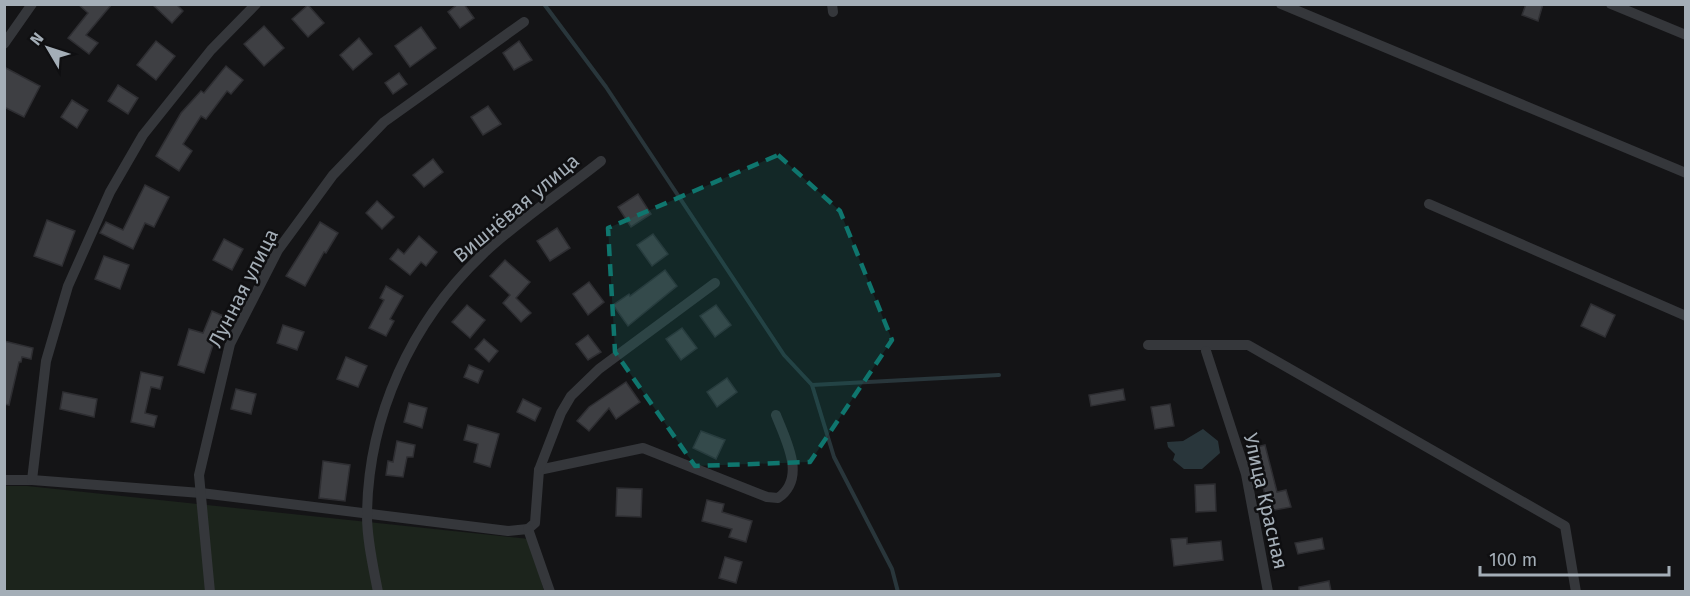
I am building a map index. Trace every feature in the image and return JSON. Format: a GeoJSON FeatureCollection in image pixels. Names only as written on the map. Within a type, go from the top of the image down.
{"type":"FeatureCollection","features":[{"type":"Feature","properties":{"kind":"street"},"geometry":{"type":"LineString","coordinates":[[4,44],[32,4]]}},
{"type":"Feature","properties":{"kind":"street"},"geometry":{"type":"LineString","coordinates":[[32,480],[46,361],[68,286],[110,192],[144,135],[211,50],[256,4]]}},
{"type":"Feature","properties":{"kind":"street"},"geometry":{"type":"LineString","coordinates":[[1281,4],[1686,172]]}},
{"type":"Feature","properties":{"kind":"street"},"geometry":{"type":"LineString","coordinates":[[1611,4],[1686,34]]}},
{"type":"Feature","properties":{"kind":"street","name":"Лунная улица"},"geometry":{"type":"LineString","coordinates":[[210,591],[199,475],[230,344],[278,249],[333,175],[384,122],[524,22]]}},
{"type":"Feature","properties":{"kind":"street","name":"Вишнёвая улица"},"geometry":{"type":"LineString","coordinates":[[378,591],[367,515],[373,451],[382,413],[400,366],[424,323],[483,254],[601,161]]}},
{"type":"Feature","properties":{"kind":"street"},"geometry":{"type":"LineString","coordinates":[[1429,204],[1686,316]]}},
{"type":"Feature","properties":{"kind":"street"},"geometry":{"type":"LineString","coordinates":[[4,480],[32,480],[201,493],[508,531],[528,529],[535,523],[539,470],[561,413],[581,385],[715,283]]}},
{"type":"Feature","properties":{"kind":"street"},"geometry":{"type":"LineString","coordinates":[[1148,345],[1248,345],[1565,526],[1576,591]]}},
{"type":"Feature","properties":{"kind":"street","name":"Улица Красная"},"geometry":{"type":"LineString","coordinates":[[1206,351],[1246,474],[1268,591]]}},
{"type":"Feature","properties":{"kind":"street"},"geometry":{"type":"LineString","coordinates":[[539,470],[643,448],[767,497],[778,498],[790,486],[794,471],[776,415]]}},
{"type":"Feature","properties":{"kind":"street"},"geometry":{"type":"LineString","coordinates":[[528,529],[550,591]]}},
{"type":"Feature","properties":{"kind":"highlighted area"},"geometry":{"type":"Polygon","coordinates":[[[778,155],[840,211],[892,340],[810,462],[695,466],[615,352],[608,228],[778,155]]]}},
{"type":"Feature","properties":{"kind":"shaded area"},"geometry":{"type":"Polygon","coordinates":[[[1203,429],[1218,441],[1220,453],[1202,469],[1184,469],[1173,460],[1175,454],[1168,447],[1167,442],[1183,441],[1203,429]]]}},
{"type":"Feature","properties":{"kind":"shaded area"},"geometry":{"type":"Polygon","coordinates":[[[5,486],[27,486],[529,539],[544,591],[5,592],[5,486]]]}},
{"type":"Feature","properties":{"kind":"building"},"geometry":{"type":"Polygon","coordinates":[[[78,4],[112,4],[86,35],[98,43],[89,54],[68,38],[88,13],[78,4]]]}},
{"type":"Feature","properties":{"kind":"building"},"geometry":{"type":"Polygon","coordinates":[[[152,4],[176,4],[183,11],[172,23],[152,4]]]}},
{"type":"Feature","properties":{"kind":"building"},"geometry":{"type":"Polygon","coordinates":[[[458,4],[464,4],[474,18],[460,28],[448,12],[458,4]]]}},
{"type":"Feature","properties":{"kind":"building"},"geometry":{"type":"Polygon","coordinates":[[[1526,4],[1543,4],[1538,21],[1522,15],[1526,4]]]}},
{"type":"Feature","properties":{"kind":"building"},"geometry":{"type":"Polygon","coordinates":[[[308,5],[324,23],[308,37],[292,19],[308,5]]]}},
{"type":"Feature","properties":{"kind":"building"},"geometry":{"type":"Polygon","coordinates":[[[264,26],[284,48],[264,66],[244,44],[264,26]]]}},
{"type":"Feature","properties":{"kind":"building"},"geometry":{"type":"Polygon","coordinates":[[[421,27],[436,48],[410,67],[395,46],[421,27]]]}},
{"type":"Feature","properties":{"kind":"building"},"geometry":{"type":"Polygon","coordinates":[[[359,38],[372,54],[353,70],[340,55],[359,38]]]}},
{"type":"Feature","properties":{"kind":"building"},"geometry":{"type":"Polygon","coordinates":[[[156,41],[175,56],[156,80],[137,65],[156,41]]]}},
{"type":"Feature","properties":{"kind":"building"},"geometry":{"type":"Polygon","coordinates":[[[519,41],[532,60],[514,70],[503,53],[519,41]]]}},
{"type":"Feature","properties":{"kind":"building"},"geometry":{"type":"Polygon","coordinates":[[[226,66],[243,80],[231,94],[227,91],[206,119],[201,116],[183,144],[192,151],[179,171],[156,156],[181,113],[201,91],[204,93],[226,66]]]}},
{"type":"Feature","properties":{"kind":"building"},"geometry":{"type":"Polygon","coordinates":[[[4,67],[40,86],[24,117],[4,107],[4,67]]]}},
{"type":"Feature","properties":{"kind":"building"},"geometry":{"type":"Polygon","coordinates":[[[399,73],[407,84],[393,94],[385,83],[399,73]]]}},
{"type":"Feature","properties":{"kind":"building"},"geometry":{"type":"Polygon","coordinates":[[[118,85],[138,98],[128,114],[108,101],[118,85]]]}},
{"type":"Feature","properties":{"kind":"building"},"geometry":{"type":"Polygon","coordinates":[[[72,100],[88,110],[77,128],[61,117],[72,100]]]}},
{"type":"Feature","properties":{"kind":"building"},"geometry":{"type":"Polygon","coordinates":[[[488,106],[501,124],[483,135],[471,117],[488,106]]]}},
{"type":"Feature","properties":{"kind":"building"},"geometry":{"type":"Polygon","coordinates":[[[433,159],[443,172],[424,187],[413,175],[433,159]]]}},
{"type":"Feature","properties":{"kind":"building"},"geometry":{"type":"Polygon","coordinates":[[[145,185],[169,197],[154,227],[145,223],[133,249],[100,233],[106,222],[123,230],[145,185]]]}},
{"type":"Feature","properties":{"kind":"building"},"geometry":{"type":"Polygon","coordinates":[[[638,194],[651,214],[631,227],[618,207],[638,194]]]}},
{"type":"Feature","properties":{"kind":"building"},"geometry":{"type":"Polygon","coordinates":[[[377,201],[394,217],[382,229],[366,213],[377,201]]]}},
{"type":"Feature","properties":{"kind":"building"},"geometry":{"type":"Polygon","coordinates":[[[47,220],[75,231],[62,266],[34,256],[47,220]]]}},
{"type":"Feature","properties":{"kind":"building"},"geometry":{"type":"Polygon","coordinates":[[[320,222],[338,233],[326,253],[324,252],[305,286],[286,276],[320,222]]]}},
{"type":"Feature","properties":{"kind":"building"},"geometry":{"type":"Polygon","coordinates":[[[557,228],[570,248],[550,261],[537,241],[557,228]]]}},
{"type":"Feature","properties":{"kind":"building"},"geometry":{"type":"Polygon","coordinates":[[[653,234],[668,254],[652,266],[637,245],[653,234]]]}},
{"type":"Feature","properties":{"kind":"building"},"geometry":{"type":"Polygon","coordinates":[[[419,236],[437,252],[426,266],[421,262],[410,275],[390,259],[398,249],[404,254],[419,236]]]}},
{"type":"Feature","properties":{"kind":"building"},"geometry":{"type":"Polygon","coordinates":[[[224,239],[243,249],[232,270],[213,260],[224,239]]]}},
{"type":"Feature","properties":{"kind":"building"},"geometry":{"type":"Polygon","coordinates":[[[104,256],[129,265],[120,289],[95,279],[104,256]]]}},
{"type":"Feature","properties":{"kind":"building"},"geometry":{"type":"Polygon","coordinates":[[[505,260],[530,282],[516,298],[531,313],[521,322],[503,303],[510,295],[490,276],[505,260]]]}},
{"type":"Feature","properties":{"kind":"building"},"geometry":{"type":"Polygon","coordinates":[[[665,270],[677,286],[628,326],[613,305],[629,294],[630,296],[665,270]]]}},
{"type":"Feature","properties":{"kind":"building"},"geometry":{"type":"Polygon","coordinates":[[[589,282],[604,302],[588,315],[573,294],[589,282]]]}},
{"type":"Feature","properties":{"kind":"building"},"geometry":{"type":"Polygon","coordinates":[[[386,286],[403,296],[390,319],[394,321],[386,336],[369,328],[384,300],[380,298],[386,286]]]}},
{"type":"Feature","properties":{"kind":"building"},"geometry":{"type":"Polygon","coordinates":[[[1591,304],[1615,315],[1605,337],[1581,326],[1591,304]]]}},
{"type":"Feature","properties":{"kind":"building"},"geometry":{"type":"Polygon","coordinates":[[[467,305],[485,320],[470,338],[452,322],[467,305]]]}},
{"type":"Feature","properties":{"kind":"building"},"geometry":{"type":"Polygon","coordinates":[[[716,305],[731,325],[715,337],[700,316],[716,305]]]}},
{"type":"Feature","properties":{"kind":"building"},"geometry":{"type":"Polygon","coordinates":[[[212,311],[228,318],[223,331],[218,329],[204,373],[178,365],[189,329],[203,333],[212,311]]]}},
{"type":"Feature","properties":{"kind":"building"},"geometry":{"type":"Polygon","coordinates":[[[283,325],[304,332],[297,350],[277,343],[283,325]]]}},
{"type":"Feature","properties":{"kind":"building"},"geometry":{"type":"Polygon","coordinates":[[[682,328],[697,348],[681,360],[666,339],[682,328]]]}},
{"type":"Feature","properties":{"kind":"building"},"geometry":{"type":"Polygon","coordinates":[[[588,335],[601,352],[588,360],[576,344],[588,335]]]}},
{"type":"Feature","properties":{"kind":"building"},"geometry":{"type":"Polygon","coordinates":[[[484,339],[498,351],[489,362],[475,349],[484,339]]]}},
{"type":"Feature","properties":{"kind":"building"},"geometry":{"type":"Polygon","coordinates":[[[4,341],[33,348],[31,359],[22,357],[19,362],[9,405],[4,404],[4,341]]]}},
{"type":"Feature","properties":{"kind":"building"},"geometry":{"type":"Polygon","coordinates":[[[346,357],[367,366],[358,387],[337,379],[346,357]]]}},
{"type":"Feature","properties":{"kind":"building"},"geometry":{"type":"Polygon","coordinates":[[[469,365],[483,371],[478,383],[464,377],[469,365]]]}},
{"type":"Feature","properties":{"kind":"building"},"geometry":{"type":"Polygon","coordinates":[[[141,372],[163,377],[160,389],[151,387],[145,413],[157,416],[154,427],[131,422],[141,372]]]}},
{"type":"Feature","properties":{"kind":"building"},"geometry":{"type":"Polygon","coordinates":[[[727,378],[737,392],[717,407],[707,392],[727,378]]]}},
{"type":"Feature","properties":{"kind":"building"},"geometry":{"type":"Polygon","coordinates":[[[626,382],[640,402],[616,419],[609,408],[589,431],[577,421],[589,407],[626,382]]]}},
{"type":"Feature","properties":{"kind":"building"},"geometry":{"type":"Polygon","coordinates":[[[236,389],[256,394],[251,414],[231,409],[236,389]]]}},
{"type":"Feature","properties":{"kind":"building"},"geometry":{"type":"Polygon","coordinates":[[[1123,389],[1125,400],[1091,406],[1089,395],[1123,389]]]}},
{"type":"Feature","properties":{"kind":"building"},"geometry":{"type":"Polygon","coordinates":[[[63,392],[97,399],[94,417],[60,409],[63,392]]]}},
{"type":"Feature","properties":{"kind":"building"},"geometry":{"type":"Polygon","coordinates":[[[523,399],[541,408],[535,421],[517,412],[523,399]]]}},
{"type":"Feature","properties":{"kind":"building"},"geometry":{"type":"Polygon","coordinates":[[[409,403],[427,408],[422,428],[404,422],[409,403]]]}},
{"type":"Feature","properties":{"kind":"building"},"geometry":{"type":"Polygon","coordinates":[[[1170,404],[1174,426],[1155,429],[1151,407],[1170,404]]]}},
{"type":"Feature","properties":{"kind":"building"},"geometry":{"type":"Polygon","coordinates":[[[468,425],[499,434],[490,467],[474,462],[478,444],[464,440],[468,425]]]}},
{"type":"Feature","properties":{"kind":"building"},"geometry":{"type":"Polygon","coordinates":[[[701,431],[725,440],[716,459],[693,448],[701,431]]]}},
{"type":"Feature","properties":{"kind":"building"},"geometry":{"type":"Polygon","coordinates":[[[397,441],[415,445],[413,457],[407,457],[403,477],[386,475],[388,461],[393,462],[397,441]]]}},
{"type":"Feature","properties":{"kind":"building"},"geometry":{"type":"Polygon","coordinates":[[[1265,445],[1277,492],[1286,490],[1291,507],[1269,511],[1253,448],[1265,445]]]}},
{"type":"Feature","properties":{"kind":"building"},"geometry":{"type":"Polygon","coordinates":[[[323,461],[350,465],[345,501],[319,498],[323,461]]]}},
{"type":"Feature","properties":{"kind":"building"},"geometry":{"type":"Polygon","coordinates":[[[1215,484],[1216,511],[1196,512],[1195,485],[1215,484]]]}},
{"type":"Feature","properties":{"kind":"building"},"geometry":{"type":"Polygon","coordinates":[[[617,488],[642,489],[641,517],[616,516],[617,488]]]}},
{"type":"Feature","properties":{"kind":"building"},"geometry":{"type":"Polygon","coordinates":[[[707,500],[724,504],[722,512],[752,521],[746,542],[729,537],[732,529],[702,521],[707,500]]]}},
{"type":"Feature","properties":{"kind":"building"},"geometry":{"type":"Polygon","coordinates":[[[1187,538],[1187,544],[1221,541],[1223,560],[1174,566],[1171,539],[1187,538]]]}},
{"type":"Feature","properties":{"kind":"building"},"geometry":{"type":"Polygon","coordinates":[[[1322,538],[1324,549],[1298,554],[1295,543],[1322,538]]]}},
{"type":"Feature","properties":{"kind":"building"},"geometry":{"type":"Polygon","coordinates":[[[725,557],[742,562],[736,583],[719,578],[725,557]]]}},
{"type":"Feature","properties":{"kind":"building"},"geometry":{"type":"Polygon","coordinates":[[[1329,581],[1331,591],[1299,591],[1299,587],[1329,581]]]}},
{"type":"Feature","properties":{"kind":"waterway"},"geometry":{"type":"LineString","coordinates":[[544,4],[606,87],[784,355],[812,385],[999,375]]}},
{"type":"Feature","properties":{"kind":"waterway"},"geometry":{"type":"LineString","coordinates":[[812,385],[834,457],[892,569],[898,592]]}}]}
